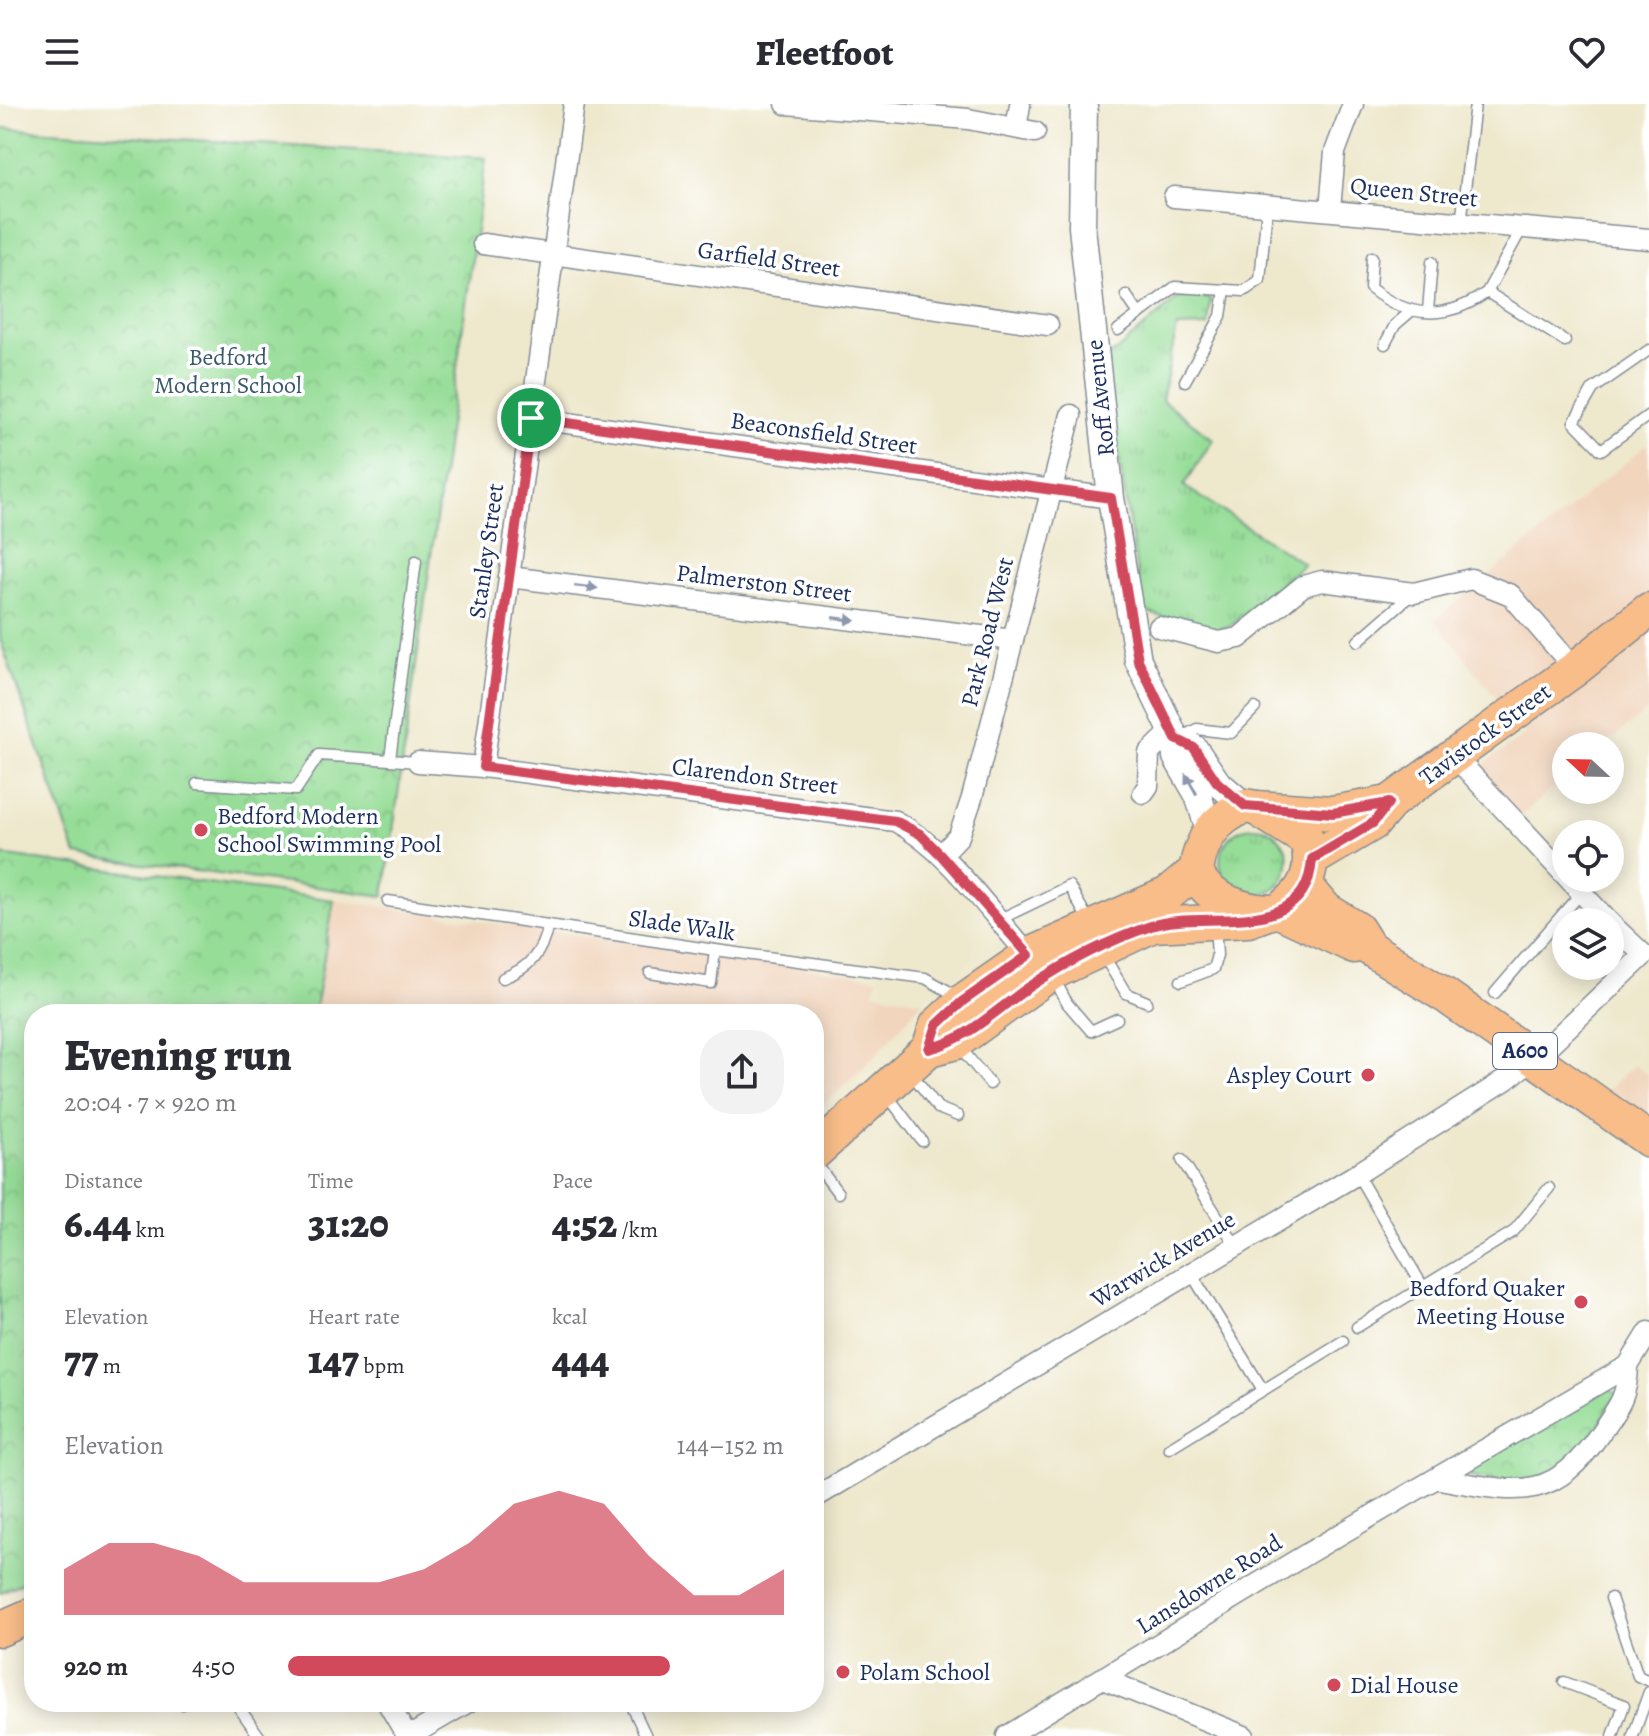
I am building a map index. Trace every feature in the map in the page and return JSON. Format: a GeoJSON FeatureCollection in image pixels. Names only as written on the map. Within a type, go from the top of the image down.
{"type":"FeatureCollection","features":[{"type":"Feature","properties":{"kind":"main road","name":"Tavistock Street"},"geometry":{"type":"LineString","coordinates":[[1251,807],[1333,813],[1389,803],[1575,669],[1649,610]]}},
{"type":"Feature","properties":{"kind":"main road"},"geometry":{"type":"LineString","coordinates":[[1095,937],[1153,925],[1248,920],[1275,912],[1308,872],[1373,823],[1389,803]]}},
{"type":"Feature","properties":{"kind":"main road"},"geometry":{"type":"LineString","coordinates":[[918,1062],[937,1025],[963,1001],[1095,937],[1168,894],[1196,871],[1209,830],[1225,815],[1251,807]]}},
{"type":"Feature","properties":{"kind":"main road","name":"A600"},"geometry":{"type":"LineString","coordinates":[[1251,807],[1307,840],[1308,872],[1326,910],[1357,929],[1369,948],[1535,1058],[1649,1140]]}},
{"type":"Feature","properties":{"kind":"main road","name":"A600"},"geometry":{"type":"LineString","coordinates":[[1196,871],[1213,894],[1275,912],[1349,946],[1369,948]]}},
{"type":"Feature","properties":{"kind":"main road"},"geometry":{"type":"LineString","coordinates":[[824,1144],[918,1062],[999,1008],[1040,964]]}},
{"type":"Feature","properties":{"kind":"main road"},"geometry":{"type":"LineString","coordinates":[[0,1629],[24,1618]]}},
{"type":"Feature","properties":{"kind":"street","name":"Stanley Street"},"geometry":{"type":"LineString","coordinates":[[483,767],[574,104]]}},
{"type":"Feature","properties":{"kind":"street"},"geometry":{"type":"LineString","coordinates":[[786,104],[968,119],[1026,130],[1020,105]]}},
{"type":"Feature","properties":{"kind":"street","name":"Roff Avenue"},"geometry":{"type":"LineString","coordinates":[[1084,104],[1082,227],[1111,498],[1138,660],[1174,735],[1176,757],[1198,795],[1209,830]]}},
{"type":"Feature","properties":{"kind":"street"},"geometry":{"type":"LineString","coordinates":[[1330,209],[1335,152],[1353,104]]}},
{"type":"Feature","properties":{"kind":"street","name":"Queen Street"},"geometry":{"type":"LineString","coordinates":[[1174,197],[1649,239]]}},
{"type":"Feature","properties":{"kind":"street","name":"Garfield Street"},"geometry":{"type":"LineString","coordinates":[[483,244],[1048,325]]}},
{"type":"Feature","properties":{"kind":"street","name":"Park Road West"},"geometry":{"type":"LineString","coordinates":[[941,855],[959,836],[967,810],[1071,415]]}},
{"type":"Feature","properties":{"kind":"street","name":"Beaconsfield Street"},"geometry":{"type":"LineString","coordinates":[[531,418],[1111,498]]}},
{"type":"Feature","properties":{"kind":"street","name":"Palmerston Street"},"geometry":{"type":"LineString","coordinates":[[509,577],[1013,640]]}},
{"type":"Feature","properties":{"kind":"street"},"geometry":{"type":"LineString","coordinates":[[1159,627],[1219,642],[1239,638],[1303,586],[1322,581],[1414,593],[1471,579],[1492,585],[1515,599],[1575,669]]}},
{"type":"Feature","properties":{"kind":"street"},"geometry":{"type":"LineString","coordinates":[[1143,793],[1148,786],[1149,753],[1174,735]]}},
{"type":"Feature","properties":{"kind":"street","name":"Roff Avenue"},"geometry":{"type":"LineString","coordinates":[[1174,735],[1194,748],[1217,782],[1251,807]]}},
{"type":"Feature","properties":{"kind":"street"},"geometry":{"type":"LineString","coordinates":[[1454,756],[1595,908]]}},
{"type":"Feature","properties":{"kind":"street","name":"Clarendon Street"},"geometry":{"type":"LineString","coordinates":[[418,762],[483,767],[895,821],[920,834],[1040,964]]}},
{"type":"Feature","properties":{"kind":"street"},"geometry":{"type":"LineString","coordinates":[[1624,936],[1646,958]]}},
{"type":"Feature","properties":{"kind":"street","name":"Warwick Avenue"},"geometry":{"type":"LineString","coordinates":[[824,1492],[1357,1174],[1535,1058],[1646,958]]}},
{"type":"Feature","properties":{"kind":"street","name":"Lansdowne Road"},"geometry":{"type":"LineString","coordinates":[[1007,1736],[1310,1552],[1628,1366],[1649,1332]]}},
{"type":"Feature","properties":{"kind":"street","name":"Lansdowne Road"},"geometry":{"type":"LineString","coordinates":[[1439,1479],[1507,1491],[1549,1483],[1581,1461],[1627,1394],[1628,1366]]}},
{"type":"Feature","properties":{"kind":"street"},"geometry":{"type":"LineString","coordinates":[[1103,1679],[1239,1735]]}},
{"type":"Feature","properties":{"kind":"street"},"geometry":{"type":"LineString","coordinates":[[393,1712],[409,1736],[451,1712]]}},
{"type":"Feature","properties":{"kind":"lane"},"geometry":{"type":"LineString","coordinates":[[1461,224],[1475,104]]}},
{"type":"Feature","properties":{"kind":"lane"},"geometry":{"type":"LineString","coordinates":[[1118,330],[1175,287],[1244,291],[1260,280],[1267,207]]}},
{"type":"Feature","properties":{"kind":"lane"},"geometry":{"type":"LineString","coordinates":[[1372,257],[1370,288],[1410,312],[1463,310],[1487,292],[1521,230]]}},
{"type":"Feature","properties":{"kind":"lane"},"geometry":{"type":"LineString","coordinates":[[1428,311],[1432,262]]}},
{"type":"Feature","properties":{"kind":"lane"},"geometry":{"type":"LineString","coordinates":[[1185,381],[1221,316],[1225,290]]}},
{"type":"Feature","properties":{"kind":"lane"},"geometry":{"type":"LineString","coordinates":[[1487,292],[1565,341]]}},
{"type":"Feature","properties":{"kind":"lane"},"geometry":{"type":"LineString","coordinates":[[1126,295],[1139,314]]}},
{"type":"Feature","properties":{"kind":"lane"},"geometry":{"type":"LineString","coordinates":[[1385,344],[1395,325],[1410,312]]}},
{"type":"Feature","properties":{"kind":"lane"},"geometry":{"type":"LineString","coordinates":[[1649,350],[1593,389],[1574,422],[1601,450],[1649,415]]}},
{"type":"Feature","properties":{"kind":"lane"},"geometry":{"type":"LineString","coordinates":[[390,759],[416,561]]}},
{"type":"Feature","properties":{"kind":"lane"},"geometry":{"type":"LineString","coordinates":[[1358,641],[1414,593]]}},
{"type":"Feature","properties":{"kind":"lane"},"geometry":{"type":"LineString","coordinates":[[1174,735],[1197,729],[1231,733],[1255,708]]}},
{"type":"Feature","properties":{"kind":"lane"},"geometry":{"type":"LineString","coordinates":[[197,783],[296,790],[319,755],[418,762]]}},
{"type":"Feature","properties":{"kind":"lane"},"geometry":{"type":"LineString","coordinates":[[998,920],[1069,886],[1126,993],[1147,1002]]}},
{"type":"Feature","properties":{"kind":"lane"},"geometry":{"type":"LineString","coordinates":[[1495,993],[1580,894]]}},
{"type":"Feature","properties":{"kind":"lane","name":"Slade Walk"},"geometry":{"type":"LineString","coordinates":[[388,901],[925,978],[948,988],[963,1001]]}},
{"type":"Feature","properties":{"kind":"lane"},"geometry":{"type":"LineString","coordinates":[[1181,981],[1213,969],[1217,955],[1215,921]]}},
{"type":"Feature","properties":{"kind":"lane"},"geometry":{"type":"LineString","coordinates":[[503,978],[519,972],[535,958],[548,925]]}},
{"type":"Feature","properties":{"kind":"lane"},"geometry":{"type":"LineString","coordinates":[[650,973],[711,983],[715,950]]}},
{"type":"Feature","properties":{"kind":"lane"},"geometry":{"type":"LineString","coordinates":[[1040,964],[1091,1031],[1117,1019]]}},
{"type":"Feature","properties":{"kind":"lane"},"geometry":{"type":"LineString","coordinates":[[918,1062],[990,1084]]}},
{"type":"Feature","properties":{"kind":"lane"},"geometry":{"type":"LineString","coordinates":[[918,1062],[938,1108],[958,1116]]}},
{"type":"Feature","properties":{"kind":"lane"},"geometry":{"type":"LineString","coordinates":[[918,1062],[922,1141]]}},
{"type":"Feature","properties":{"kind":"lane"},"geometry":{"type":"LineString","coordinates":[[1182,1160],[1236,1246]]}},
{"type":"Feature","properties":{"kind":"lane"},"geometry":{"type":"LineString","coordinates":[[824,1174],[838,1193]]}},
{"type":"Feature","properties":{"kind":"lane"},"geometry":{"type":"LineString","coordinates":[[1357,1174],[1423,1287]]}},
{"type":"Feature","properties":{"kind":"lane"},"geometry":{"type":"LineString","coordinates":[[1357,1327],[1513,1232],[1549,1188]]}},
{"type":"Feature","properties":{"kind":"lane"},"geometry":{"type":"LineString","coordinates":[[1191,1273],[1263,1390]]}},
{"type":"Feature","properties":{"kind":"lane"},"geometry":{"type":"LineString","coordinates":[[1169,1448],[1343,1341]]}},
{"type":"Feature","properties":{"kind":"lane"},"geometry":{"type":"LineString","coordinates":[[1611,1598],[1638,1676],[1649,1681]]}},
{"type":"Feature","properties":{"kind":"lane"},"geometry":{"type":"LineString","coordinates":[[1564,1682],[1624,1705],[1613,1736]]}},
{"type":"Feature","properties":{"kind":"lane"},"geometry":{"type":"LineString","coordinates":[[1633,1736],[1649,1692]]}},
{"type":"Feature","properties":{"kind":"lane"},"geometry":{"type":"LineString","coordinates":[[242,1712],[259,1736]]}},
{"type":"Feature","properties":{"kind":"lane"},"geometry":{"type":"LineString","coordinates":[[635,1712],[646,1736]]}},
{"type":"Feature","properties":{"kind":"shaded area"},"geometry":{"type":"Polygon","coordinates":[[[1649,443],[1649,709],[1621,732],[1552,732],[1552,789],[1520,816],[1472,773],[1525,734],[1435,620],[1649,443]]]}},
{"type":"Feature","properties":{"kind":"shaded area"},"geometry":{"type":"Polygon","coordinates":[[[334,900],[877,978],[873,992],[923,1001],[874,1057],[824,1104],[824,1004],[316,1004],[334,900]]]}},
{"type":"Feature","properties":{"kind":"shaded area"},"geometry":{"type":"Polygon","coordinates":[[[1633,1065],[1649,1076],[1649,1130],[1603,1095],[1633,1065]]]}},
{"type":"Feature","properties":{"kind":"green space","name":"Bedford Modern School"},"geometry":{"type":"Polygon","coordinates":[[[0,128],[486,158],[384,896],[76,855],[0,639],[0,128]]]}},
{"type":"Feature","properties":{"kind":"green space"},"geometry":{"type":"Polygon","coordinates":[[[1193,296],[1211,299],[1208,326],[1177,327],[1162,400],[1213,439],[1184,486],[1304,564],[1229,626],[1212,632],[1143,611],[1104,361],[1177,299],[1193,296]]]}},
{"type":"Feature","properties":{"kind":"green space"},"geometry":{"type":"Polygon","coordinates":[[[1254,827],[1267,829],[1278,837],[1286,848],[1286,874],[1278,885],[1267,893],[1254,895],[1241,893],[1230,885],[1222,874],[1220,861],[1222,848],[1230,837],[1241,829],[1254,827]]]}},
{"type":"Feature","properties":{"kind":"green space"},"geometry":{"type":"Polygon","coordinates":[[[0,855],[334,900],[316,1004],[24,1004],[24,1582],[0,1593],[0,855]]]}},
{"type":"Feature","properties":{"kind":"green space"},"geometry":{"type":"Polygon","coordinates":[[[1607,1388],[1617,1394],[1600,1424],[1580,1453],[1555,1474],[1539,1481],[1521,1483],[1471,1476],[1476,1463],[1607,1388]]]}},
{"type":"Feature","properties":{"kind":"place","name":"Bedford Modern School Swimming Pool"},"geometry":{"type":"Point","coordinates":[201,830]}},
{"type":"Feature","properties":{"kind":"place","name":"Aspley Court"},"geometry":{"type":"Point","coordinates":[1368,1075]}},
{"type":"Feature","properties":{"kind":"place","name":"Bedford Quaker Meeting House"},"geometry":{"type":"Point","coordinates":[1581,1302]}},
{"type":"Feature","properties":{"kind":"place","name":"Polam School"},"geometry":{"type":"Point","coordinates":[843,1672]}},
{"type":"Feature","properties":{"kind":"place","name":"Dial House"},"geometry":{"type":"Point","coordinates":[1334,1685]}},
{"type":"Feature","properties":{"kind":"route"},"geometry":{"type":"LineString","coordinates":[[531,418],[1111,498],[1138,660],[1147,685],[1176,739],[1194,748],[1217,782],[1245,806],[1333,813],[1364,805],[1389,803],[1373,823],[1337,841],[1312,859],[1305,885],[1279,911],[1248,920],[1153,925],[1051,973],[956,1042],[929,1049],[937,1025],[963,1001],[1029,955],[920,834],[895,821],[483,767],[531,418]]}}]}
